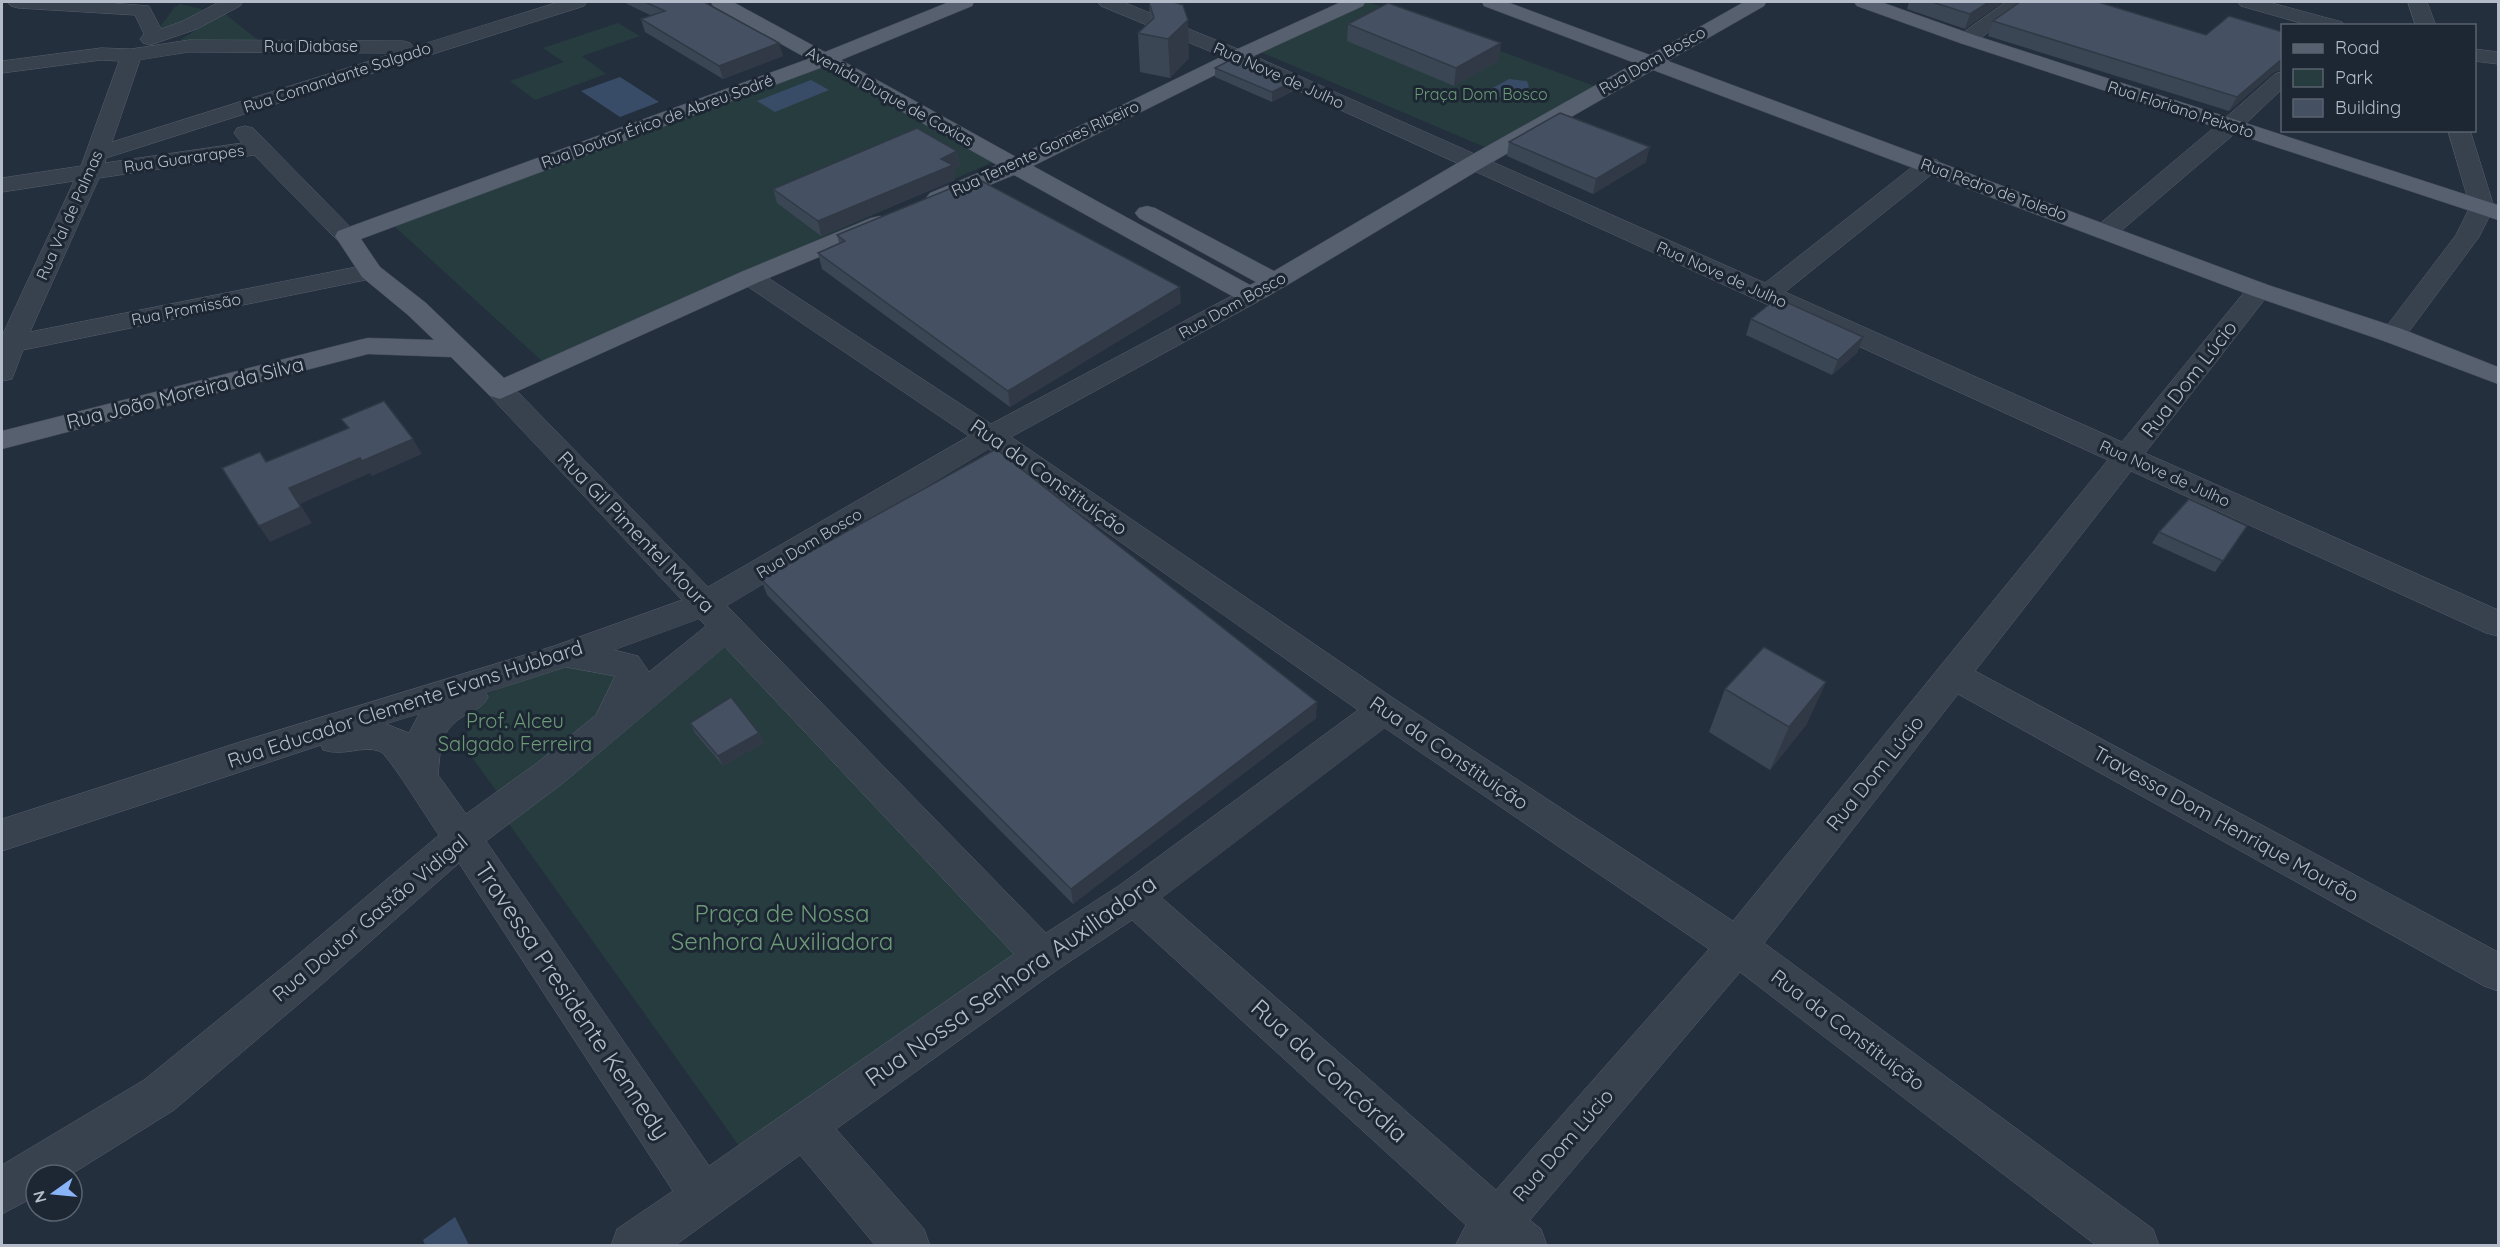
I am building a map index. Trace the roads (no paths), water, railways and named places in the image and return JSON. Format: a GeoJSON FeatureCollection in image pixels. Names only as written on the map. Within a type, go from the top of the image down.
{"type":"FeatureCollection","features":[{"type":"Feature","properties":{"kind":"main road","name":"Avenida Duque de Caxias"},"geometry":{"type":"LineString","coordinates":[[720,2],[824,60],[1014,149],[1038,154],[1059,165]]}},
{"type":"Feature","properties":{"kind":"main road","name":"Avenida Duque de Caxias"},"geometry":{"type":"LineString","coordinates":[[756,2],[846,50],[1014,149],[1250,296]]}},
{"type":"Feature","properties":{"kind":"main road","name":"Rua Doutor Érico de Abreu Sodré"},"geometry":{"type":"LineString","coordinates":[[347,236],[824,60],[965,2]]}},
{"type":"Feature","properties":{"kind":"main road","name":"Rua Tenente Gomes Ribeiro"},"geometry":{"type":"LineString","coordinates":[[1038,154],[1238,56],[1356,2]]}},
{"type":"Feature","properties":{"kind":"main road","name":"Rua Pedro de Toledo"},"geometry":{"type":"LineString","coordinates":[[1491,2],[2259,290],[2393,335],[2499,376]]}},
{"type":"Feature","properties":{"kind":"main road","name":"Rua Dom Bosco"},"geometry":{"type":"LineString","coordinates":[[1250,296],[1474,162],[1757,2]]}},
{"type":"Feature","properties":{"kind":"main road","name":"Rua Floriano Peixoto"},"geometry":{"type":"LineString","coordinates":[[1864,2],[1967,39],[2490,210]]}},
{"type":"Feature","properties":{"kind":"main road","name":"Rua Tenente Gomes Ribeiro"},"geometry":{"type":"LineString","coordinates":[[500,390],[750,277],[910,210],[1014,149]]}},
{"type":"Feature","properties":{"kind":"main road"},"geometry":{"type":"LineString","coordinates":[[1131,204],[1275,282]]}},
{"type":"Feature","properties":{"kind":"main road","name":"Rua Gil Pimentel Moura"},"geometry":{"type":"LineString","coordinates":[[347,236],[370,272],[417,309],[500,390]]}},
{"type":"Feature","properties":{"kind":"main road","name":"Rua João Moreira da Silva"},"geometry":{"type":"LineString","coordinates":[[368,346],[417,309]]}},
{"type":"Feature","properties":{"kind":"main road","name":"Rua João Moreira da Silva"},"geometry":{"type":"LineString","coordinates":[[2,440],[368,346],[458,349]]}},
{"type":"Feature","properties":{"kind":"street"},"geometry":{"type":"LineString","coordinates":[[18,2],[148,6],[155,37],[234,8]]}},
{"type":"Feature","properties":{"kind":"street"},"geometry":{"type":"LineString","coordinates":[[192,2],[234,8]]}},
{"type":"Feature","properties":{"kind":"street","name":"Rua Comandante Salgado"},"geometry":{"type":"LineString","coordinates":[[94,163],[224,113],[577,2]]}},
{"type":"Feature","properties":{"kind":"street","name":"Rua Nove de Julho"},"geometry":{"type":"LineString","coordinates":[[1108,2],[1238,56],[2499,624]]}},
{"type":"Feature","properties":{"kind":"street"},"geometry":{"type":"LineString","coordinates":[[1967,39],[2018,2]]}},
{"type":"Feature","properties":{"kind":"street"},"geometry":{"type":"LineString","coordinates":[[2248,2],[2328,24]]}},
{"type":"Feature","properties":{"kind":"street"},"geometry":{"type":"LineString","coordinates":[[2418,2],[2425,24]]}},
{"type":"Feature","properties":{"kind":"street"},"geometry":{"type":"LineString","coordinates":[[263,28],[291,45]]}},
{"type":"Feature","properties":{"kind":"street","name":"Rua Diabase"},"geometry":{"type":"LineString","coordinates":[[101,54],[155,37],[189,46]]}},
{"type":"Feature","properties":{"kind":"street","name":"Rua Diabase"},"geometry":{"type":"LineString","coordinates":[[2,67],[101,54],[131,55],[189,46],[432,47]]}},
{"type":"Feature","properties":{"kind":"street","name":"Rua Val de Palmas"},"geometry":{"type":"LineString","coordinates":[[2,373],[6,345],[94,163],[131,55]]}},
{"type":"Feature","properties":{"kind":"street"},"geometry":{"type":"LineString","coordinates":[[2476,55],[2499,58]]}},
{"type":"Feature","properties":{"kind":"street"},"geometry":{"type":"LineString","coordinates":[[2106,231],[2281,80]]}},
{"type":"Feature","properties":{"kind":"street","name":"Rua Gil Pimentel Moura"},"geometry":{"type":"LineString","coordinates":[[224,113],[347,236]]}},
{"type":"Feature","properties":{"kind":"street"},"geometry":{"type":"LineString","coordinates":[[2393,335],[2490,210],[2460,132]]}},
{"type":"Feature","properties":{"kind":"street","name":"Rua Guararapes"},"geometry":{"type":"LineString","coordinates":[[2,185],[94,163],[259,147]]}},
{"type":"Feature","properties":{"kind":"street"},"geometry":{"type":"LineString","coordinates":[[1767,294],[1929,165]]}},
{"type":"Feature","properties":{"kind":"street","name":"Rua Promissão"},"geometry":{"type":"LineString","coordinates":[[6,345],[370,272]]}},
{"type":"Feature","properties":{"kind":"street","name":"Rua da Constituição"},"geometry":{"type":"LineString","coordinates":[[750,277],[990,436],[1384,710],[1737,946],[2136,1245]]}},
{"type":"Feature","properties":{"kind":"street","name":"Rua Dom Lúcio"},"geometry":{"type":"LineString","coordinates":[[1500,1237],[1737,946],[2259,290]]}},
{"type":"Feature","properties":{"kind":"street","name":"Rua Dom Bosco"},"geometry":{"type":"LineString","coordinates":[[716,616],[990,436],[1250,296]]}},
{"type":"Feature","properties":{"kind":"street","name":"Rua Gil Pimentel Moura"},"geometry":{"type":"LineString","coordinates":[[500,390],[1043,957]]}},
{"type":"Feature","properties":{"kind":"street","name":"Rua Educador Clemente Evans Hubbard"},"geometry":{"type":"LineString","coordinates":[[2,835],[243,755],[565,655],[716,616]]}},
{"type":"Feature","properties":{"kind":"street","name":"Rua Doutor Gastão Vidigal"},"geometry":{"type":"LineString","coordinates":[[2,1191],[159,1095],[307,972],[463,837],[609,725],[716,616]]}},
{"type":"Feature","properties":{"kind":"street"},"geometry":{"type":"LineString","coordinates":[[419,778],[424,732],[435,717],[454,705],[565,655],[626,665],[633,675],[609,725]]}},
{"type":"Feature","properties":{"kind":"street","name":"Travessa Dom Henrique Mourão"},"geometry":{"type":"LineString","coordinates":[[1953,675],[2499,973]]}},
{"type":"Feature","properties":{"kind":"street","name":"Rua Nossa Senhora Auxiliadora"},"geometry":{"type":"LineString","coordinates":[[634,1245],[1043,957],[1134,897],[1384,710]]}},
{"type":"Feature","properties":{"kind":"street","name":"Travessa Presidente Kennedy"},"geometry":{"type":"LineString","coordinates":[[243,755],[355,736],[381,737],[399,745],[419,778],[446,818],[463,837],[703,1197]]}},
{"type":"Feature","properties":{"kind":"street","name":"Rua da Concórdia"},"geometry":{"type":"LineString","coordinates":[[1134,897],[1500,1237]]}},
{"type":"Feature","properties":{"kind":"street"},"geometry":{"type":"LineString","coordinates":[[803,1125],[907,1245]]}},
{"type":"Feature","properties":{"kind":"water"},"geometry":{"type":"Polygon","coordinates":[[[620,77],[659,102],[620,117],[581,91],[620,77]]]}},
{"type":"Feature","properties":{"kind":"water"},"geometry":{"type":"Polygon","coordinates":[[[1509,79],[1527,81],[1529,87],[1509,99],[1492,96],[1489,90],[1509,79]]]}},
{"type":"Feature","properties":{"kind":"water"},"geometry":{"type":"Polygon","coordinates":[[[811,80],[829,90],[775,112],[757,101],[811,80]]]}},
{"type":"Feature","properties":{"kind":"water"},"geometry":{"type":"Polygon","coordinates":[[[455,1217],[469,1245],[425,1245],[423,1240],[455,1217]]]}},
{"type":"Feature","properties":{"kind":"park label","name":"Praça Dom Bosco"},"geometry":{"type":"Point","coordinates":[1481,94]}},
{"type":"Feature","properties":{"kind":"park label","name":"Prof. Alceu Salgado Ferreira"},"geometry":{"type":"Point","coordinates":[515,732]}},
{"type":"Feature","properties":{"kind":"park label","name":"Praça de Nossa Senhora Auxiliadora"},"geometry":{"type":"Point","coordinates":[782,928]}}]}
